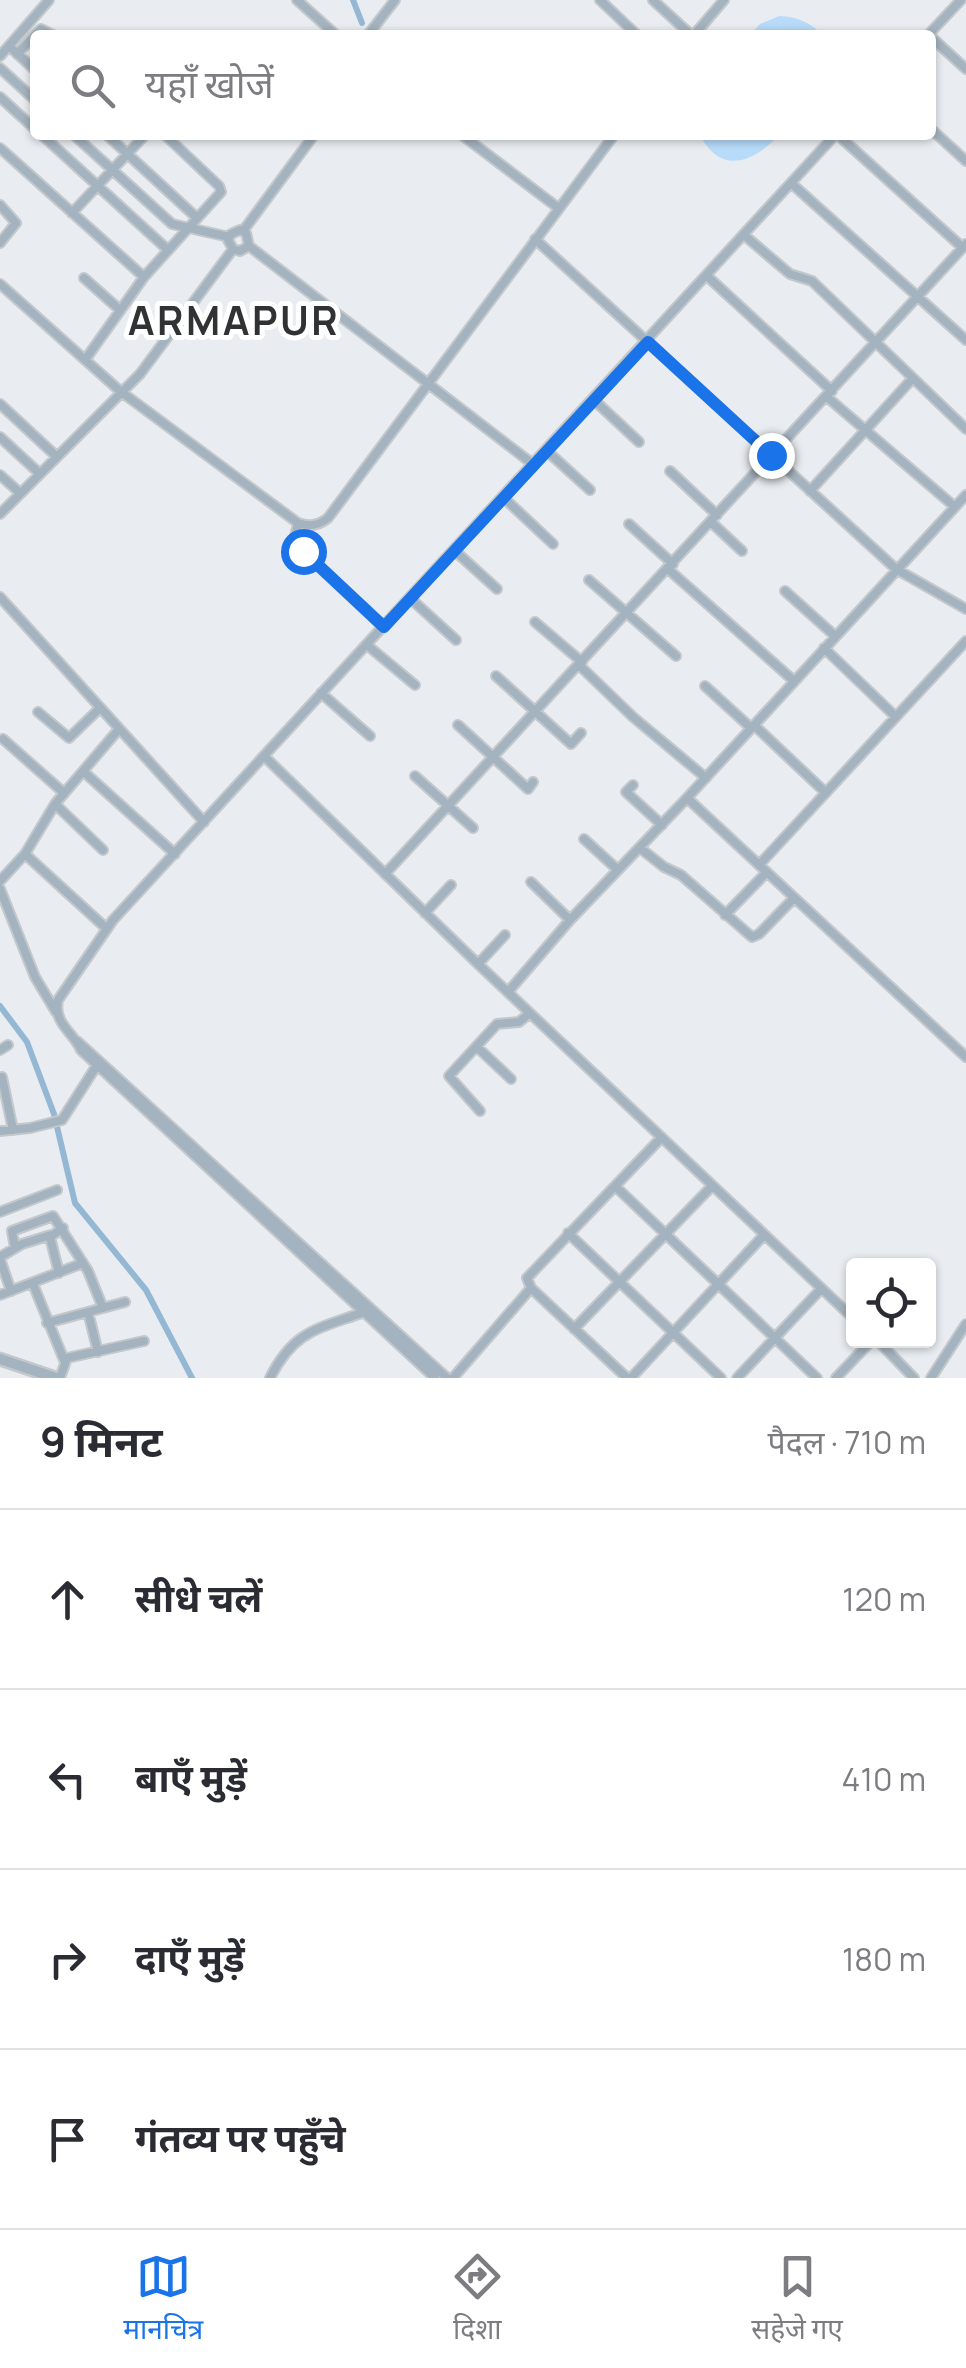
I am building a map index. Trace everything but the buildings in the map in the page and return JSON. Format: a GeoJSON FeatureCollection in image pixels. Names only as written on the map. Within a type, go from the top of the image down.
{"type":"FeatureCollection","features":[{"type":"Feature","properties":{"kind":"street"},"geometry":{"type":"LineString","coordinates":[[0,56],[49,0]]}},
{"type":"Feature","properties":{"kind":"street"},"geometry":{"type":"LineString","coordinates":[[297,0],[330,30]]}},
{"type":"Feature","properties":{"kind":"street"},"geometry":{"type":"LineString","coordinates":[[372,30],[396,0]]}},
{"type":"Feature","properties":{"kind":"street"},"geometry":{"type":"LineString","coordinates":[[600,0],[633,30]]}},
{"type":"Feature","properties":{"kind":"street"},"geometry":{"type":"LineString","coordinates":[[653,0],[686,30]]}},
{"type":"Feature","properties":{"kind":"street"},"geometry":{"type":"LineString","coordinates":[[697,30],[724,0]]}},
{"type":"Feature","properties":{"kind":"street"},"geometry":{"type":"LineString","coordinates":[[934,30],[961,0]]}},
{"type":"Feature","properties":{"kind":"street"},"geometry":{"type":"LineString","coordinates":[[18,54],[30,40]]}},
{"type":"Feature","properties":{"kind":"street"},"geometry":{"type":"LineString","coordinates":[[936,41],[966,69]]}},
{"type":"Feature","properties":{"kind":"street"},"geometry":{"type":"LineString","coordinates":[[9,46],[30,65]]}},
{"type":"Feature","properties":{"kind":"street"},"geometry":{"type":"LineString","coordinates":[[0,68],[30,95]]}},
{"type":"Feature","properties":{"kind":"street"},"geometry":{"type":"LineString","coordinates":[[0,97],[30,124]]}},
{"type":"Feature","properties":{"kind":"street"},"geometry":{"type":"LineString","coordinates":[[936,134],[966,161]]}},
{"type":"Feature","properties":{"kind":"street"},"geometry":{"type":"LineString","coordinates":[[47,140],[168,250]]}},
{"type":"Feature","properties":{"kind":"street"},"geometry":{"type":"LineString","coordinates":[[80,140],[172,224],[229,237]]}},
{"type":"Feature","properties":{"kind":"street"},"geometry":{"type":"LineString","coordinates":[[112,140],[197,218]]}},
{"type":"Feature","properties":{"kind":"street"},"geometry":{"type":"LineString","coordinates":[[72,213],[140,140]]}},
{"type":"Feature","properties":{"kind":"street"},"geometry":{"type":"LineString","coordinates":[[85,360],[144,278],[221,190],[170,140]]}},
{"type":"Feature","properties":{"kind":"street"},"geometry":{"type":"LineString","coordinates":[[229,237],[233,232],[244,231],[310,140]]}},
{"type":"Feature","properties":{"kind":"street"},"geometry":{"type":"LineString","coordinates":[[469,140],[558,207]]}},
{"type":"Feature","properties":{"kind":"street"},"geometry":{"type":"LineString","coordinates":[[0,284],[120,390],[298,522],[318,524],[328,518],[610,140]]}},
{"type":"Feature","properties":{"kind":"street"},"geometry":{"type":"LineString","coordinates":[[56,1012],[58,1000],[107,929],[832,140]]}},
{"type":"Feature","properties":{"kind":"street"},"geometry":{"type":"LineString","coordinates":[[385,874],[964,246],[843,140]]}},
{"type":"Feature","properties":{"kind":"street"},"geometry":{"type":"LineString","coordinates":[[0,148],[144,278]]}},
{"type":"Feature","properties":{"kind":"street"},"geometry":{"type":"LineString","coordinates":[[791,183],[966,340]]}},
{"type":"Feature","properties":{"kind":"street"},"geometry":{"type":"LineString","coordinates":[[132,217],[147,201]]}},
{"type":"Feature","properties":{"kind":"street"},"geometry":{"type":"LineString","coordinates":[[0,205],[16,224],[0,243]]}},
{"type":"Feature","properties":{"kind":"street"},"geometry":{"type":"LineString","coordinates":[[233,250],[249,246],[250,239],[244,231]]}},
{"type":"Feature","properties":{"kind":"street"},"geometry":{"type":"LineString","coordinates":[[744,235],[790,274],[812,281],[966,429],[958,437]]}},
{"type":"Feature","properties":{"kind":"street"},"geometry":{"type":"LineString","coordinates":[[229,237],[233,250]]}},
{"type":"Feature","properties":{"kind":"street"},"geometry":{"type":"LineString","coordinates":[[535,238],[896,570],[966,609]]}},
{"type":"Feature","properties":{"kind":"street"},"geometry":{"type":"LineString","coordinates":[[249,246],[534,464]]}},
{"type":"Feature","properties":{"kind":"street"},"geometry":{"type":"LineString","coordinates":[[1,511],[140,374],[233,250]]}},
{"type":"Feature","properties":{"kind":"street"},"geometry":{"type":"LineString","coordinates":[[707,276],[865,431],[955,507]]}},
{"type":"Feature","properties":{"kind":"street"},"geometry":{"type":"LineString","coordinates":[[84,278],[120,310]]}},
{"type":"Feature","properties":{"kind":"street"},"geometry":{"type":"LineString","coordinates":[[810,491],[912,379]]}},
{"type":"Feature","properties":{"kind":"street"},"geometry":{"type":"LineString","coordinates":[[594,400],[640,442]]}},
{"type":"Feature","properties":{"kind":"street"},"geometry":{"type":"LineString","coordinates":[[0,404],[55,456]]}},
{"type":"Feature","properties":{"kind":"street"},"geometry":{"type":"LineString","coordinates":[[0,437],[39,473]]}},
{"type":"Feature","properties":{"kind":"street"},"geometry":{"type":"LineString","coordinates":[[547,451],[590,490]]}},
{"type":"Feature","properties":{"kind":"street"},"geometry":{"type":"LineString","coordinates":[[670,471],[742,551]]}},
{"type":"Feature","properties":{"kind":"street"},"geometry":{"type":"LineString","coordinates":[[0,476],[20,493]]}},
{"type":"Feature","properties":{"kind":"street"},"geometry":{"type":"LineString","coordinates":[[508,992],[570,920],[966,495]]}},
{"type":"Feature","properties":{"kind":"street"},"geometry":{"type":"LineString","coordinates":[[504,498],[554,544]]}},
{"type":"Feature","properties":{"kind":"street"},"geometry":{"type":"LineString","coordinates":[[298,522],[294,537],[297,546],[384,627]]}},
{"type":"Feature","properties":{"kind":"street"},"geometry":{"type":"LineString","coordinates":[[629,524],[794,681]]}},
{"type":"Feature","properties":{"kind":"street"},"geometry":{"type":"LineString","coordinates":[[456,550],[497,589]]}},
{"type":"Feature","properties":{"kind":"street"},"geometry":{"type":"LineString","coordinates":[[589,580],[676,656]]}},
{"type":"Feature","properties":{"kind":"street"},"geometry":{"type":"LineString","coordinates":[[785,591],[834,636]]}},
{"type":"Feature","properties":{"kind":"street"},"geometry":{"type":"LineString","coordinates":[[0,596],[204,822]]}},
{"type":"Feature","properties":{"kind":"street"},"geometry":{"type":"LineString","coordinates":[[411,598],[456,640]]}},
{"type":"Feature","properties":{"kind":"street"},"geometry":{"type":"LineString","coordinates":[[535,622],[633,717],[706,778]]}},
{"type":"Feature","properties":{"kind":"street"},"geometry":{"type":"LineString","coordinates":[[725,915],[826,792],[966,640]]}},
{"type":"Feature","properties":{"kind":"street"},"geometry":{"type":"LineString","coordinates":[[367,645],[415,685]]}},
{"type":"Feature","properties":{"kind":"street"},"geometry":{"type":"LineString","coordinates":[[824,648],[896,717]]}},
{"type":"Feature","properties":{"kind":"street"},"geometry":{"type":"LineString","coordinates":[[496,676],[571,744],[581,733]]}},
{"type":"Feature","properties":{"kind":"street"},"geometry":{"type":"LineString","coordinates":[[704,686],[826,792]]}},
{"type":"Feature","properties":{"kind":"street"},"geometry":{"type":"LineString","coordinates":[[321,693],[370,736]]}},
{"type":"Feature","properties":{"kind":"street"},"geometry":{"type":"LineString","coordinates":[[38,712],[69,738],[100,708]]}},
{"type":"Feature","properties":{"kind":"street"},"geometry":{"type":"LineString","coordinates":[[458,726],[528,789],[534,782]]}},
{"type":"Feature","properties":{"kind":"street"},"geometry":{"type":"LineString","coordinates":[[0,881],[25,854],[55,804],[119,729]]}},
{"type":"Feature","properties":{"kind":"street"},"geometry":{"type":"LineString","coordinates":[[4,739],[64,793]]}},
{"type":"Feature","properties":{"kind":"street"},"geometry":{"type":"LineString","coordinates":[[264,756],[846,1312]]}},
{"type":"Feature","properties":{"kind":"street"},"geometry":{"type":"LineString","coordinates":[[84,772],[174,854]]}},
{"type":"Feature","properties":{"kind":"street"},"geometry":{"type":"LineString","coordinates":[[415,776],[474,828]]}},
{"type":"Feature","properties":{"kind":"street"},"geometry":{"type":"LineString","coordinates":[[633,785],[626,792],[662,825]]}},
{"type":"Feature","properties":{"kind":"street"},"geometry":{"type":"LineString","coordinates":[[687,798],[966,1058]]}},
{"type":"Feature","properties":{"kind":"street"},"geometry":{"type":"LineString","coordinates":[[55,804],[103,850]]}},
{"type":"Feature","properties":{"kind":"street"},"geometry":{"type":"LineString","coordinates":[[584,840],[618,870]]}},
{"type":"Feature","properties":{"kind":"street"},"geometry":{"type":"LineString","coordinates":[[640,848],[681,875],[749,936],[756,937],[794,898]]}},
{"type":"Feature","properties":{"kind":"street"},"geometry":{"type":"LineString","coordinates":[[25,854],[107,929]]}},
{"type":"Feature","properties":{"kind":"street"},"geometry":{"type":"LineString","coordinates":[[531,882],[570,920]]}},
{"type":"Feature","properties":{"kind":"street"},"geometry":{"type":"LineString","coordinates":[[425,913],[451,884]]}},
{"type":"Feature","properties":{"kind":"street"},"geometry":{"type":"LineString","coordinates":[[0,889],[34,976],[63,1026],[98,1065],[435,1378]]}},
{"type":"Feature","properties":{"kind":"street"},"geometry":{"type":"LineString","coordinates":[[478,964],[504,936]]}},
{"type":"Feature","properties":{"kind":"street"},"geometry":{"type":"LineString","coordinates":[[480,1111],[449,1078],[500,1022],[519,1022],[530,1014]]}},
{"type":"Feature","properties":{"kind":"street"},"geometry":{"type":"LineString","coordinates":[[77,1041],[450,1378],[531,1288]]}},
{"type":"Feature","properties":{"kind":"street"},"geometry":{"type":"LineString","coordinates":[[477,1048],[511,1079]]}},
{"type":"Feature","properties":{"kind":"street"},"geometry":{"type":"LineString","coordinates":[[0,1131],[53,1123],[66,1116],[98,1065]]}},
{"type":"Feature","properties":{"kind":"street"},"geometry":{"type":"LineString","coordinates":[[2,1077],[13,1130]]}},
{"type":"Feature","properties":{"kind":"street"},"geometry":{"type":"LineString","coordinates":[[661,1138],[526,1278],[531,1288],[574,1329],[629,1378],[764,1236]]}},
{"type":"Feature","properties":{"kind":"street"},"geometry":{"type":"LineString","coordinates":[[615,1186],[817,1378]]}},
{"type":"Feature","properties":{"kind":"street"},"geometry":{"type":"LineString","coordinates":[[574,1329],[712,1186]]}},
{"type":"Feature","properties":{"kind":"street"},"geometry":{"type":"LineString","coordinates":[[0,1212],[56,1190]]}},
{"type":"Feature","properties":{"kind":"street"},"geometry":{"type":"LineString","coordinates":[[15,1248],[12,1231],[50,1215],[63,1228],[83,1263],[103,1308]]}},
{"type":"Feature","properties":{"kind":"street"},"geometry":{"type":"LineString","coordinates":[[11,1291],[0,1258],[63,1228]]}},
{"type":"Feature","properties":{"kind":"street"},"geometry":{"type":"LineString","coordinates":[[568,1233],[722,1378]]}},
{"type":"Feature","properties":{"kind":"street"},"geometry":{"type":"LineString","coordinates":[[51,1235],[59,1273]]}},
{"type":"Feature","properties":{"kind":"street"},"geometry":{"type":"LineString","coordinates":[[0,1295],[83,1263]]}},
{"type":"Feature","properties":{"kind":"street"},"geometry":{"type":"LineString","coordinates":[[0,1359],[58,1378],[64,1360],[33,1284]]}},
{"type":"Feature","properties":{"kind":"street"},"geometry":{"type":"LineString","coordinates":[[737,1378],[821,1289]]}},
{"type":"Feature","properties":{"kind":"street"},"geometry":{"type":"LineString","coordinates":[[47,1323],[125,1302]]}},
{"type":"Feature","properties":{"kind":"street"},"geometry":{"type":"LineString","coordinates":[[88,1312],[98,1352]]}},
{"type":"Feature","properties":{"kind":"street"},"geometry":{"type":"LineString","coordinates":[[270,1378],[302,1334],[364,1312]]}},
{"type":"Feature","properties":{"kind":"street"},"geometry":{"type":"LineString","coordinates":[[931,1378],[966,1324]]}},
{"type":"Feature","properties":{"kind":"street"},"geometry":{"type":"LineString","coordinates":[[64,1360],[144,1341]]}},
{"type":"Feature","properties":{"kind":"street"},"geometry":{"type":"LineString","coordinates":[[836,1378],[866,1348]]}},
{"type":"Feature","properties":{"kind":"street"},"geometry":{"type":"LineString","coordinates":[[882,1348],[914,1378]]}},
{"type":"Feature","properties":{"kind":"shaded area"},"geometry":{"type":"Polygon","coordinates":[[[779,16],[803,21],[817,30],[755,30],[779,16]]]}},
{"type":"Feature","properties":{"kind":"shaded area"},"geometry":{"type":"Polygon","coordinates":[[[703,140],[773,140],[749,158],[738,160],[718,156],[703,140]]]}},
{"type":"Feature","properties":{"kind":"waterway"},"geometry":{"type":"LineString","coordinates":[[353,0],[362,23]]}},
{"type":"Feature","properties":{"kind":"waterway"},"geometry":{"type":"LineString","coordinates":[[0,1006],[27,1042],[54,1114],[75,1203],[146,1290],[192,1378]]}},
{"type":"Feature","properties":{"kind":"district","name":"ARMAPUR"},"geometry":{"type":"Point","coordinates":[234,321]}},
{"type":"Feature","properties":{"kind":"route"},"geometry":{"type":"LineString","coordinates":[[303,551],[384,627],[648,342],[771,455]]}}]}
